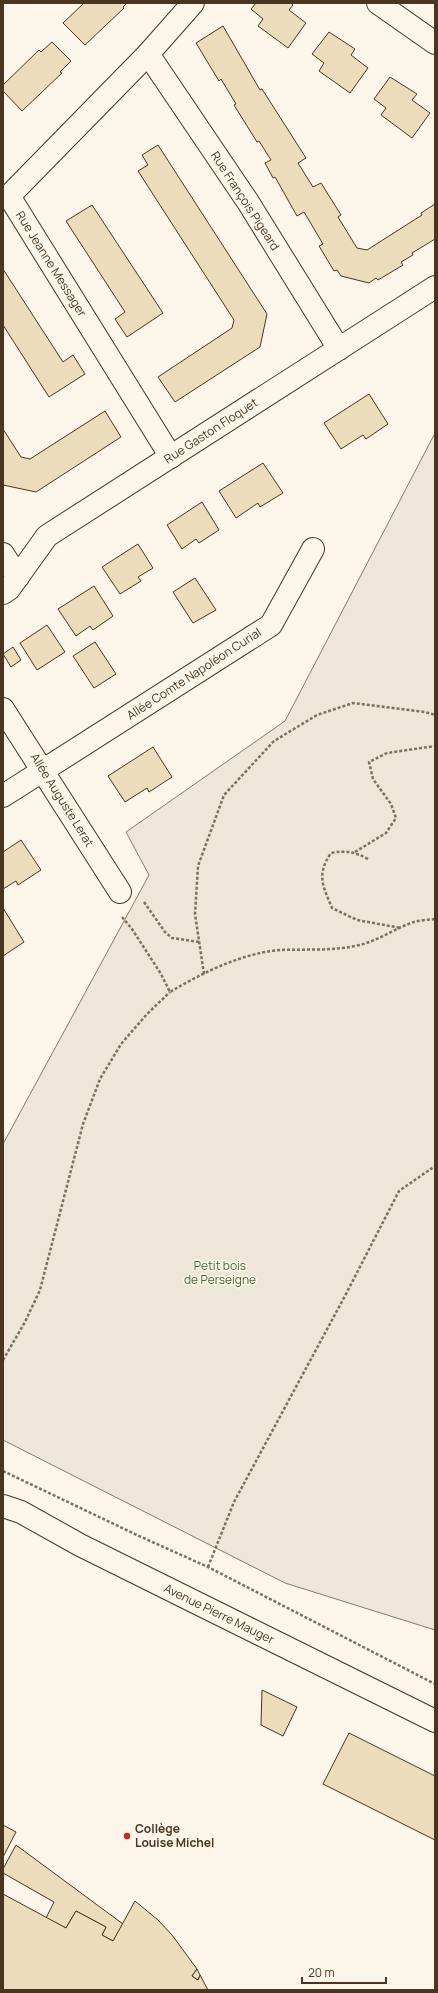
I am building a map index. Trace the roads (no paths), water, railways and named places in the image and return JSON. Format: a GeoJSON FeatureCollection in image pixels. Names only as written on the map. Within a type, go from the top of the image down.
{"type":"FeatureCollection","features":[{"type":"Feature","properties":{"kind":"street","name":"Rue Jeanne Messager"},"geometry":{"type":"LineString","coordinates":[[170,457],[9,196],[148,54],[193,3]]}},
{"type":"Feature","properties":{"kind":"street"},"geometry":{"type":"LineString","coordinates":[[378,3],[435,43]]}},
{"type":"Feature","properties":{"kind":"street","name":"Rue François Pigeard"},"geometry":{"type":"LineString","coordinates":[[148,54],[248,202],[339,349]]}},
{"type":"Feature","properties":{"kind":"street","name":"Rue Gaston Floquet"},"geometry":{"type":"LineString","coordinates":[[3,593],[9,589],[47,536],[435,287]]}},
{"type":"Feature","properties":{"kind":"street","name":"Allée Comte Napoléon Curial"},"geometry":{"type":"LineString","coordinates":[[3,796],[271,625],[313,549]]}},
{"type":"Feature","properties":{"kind":"street"},"geometry":{"type":"LineString","coordinates":[[3,554],[18,577]]}},
{"type":"Feature","properties":{"kind":"street","name":"Allée Auguste Lerat"},"geometry":{"type":"LineString","coordinates":[[3,709],[43,771],[119,902]]}},
{"type":"Feature","properties":{"kind":"street","name":"Avenue Pierre Mauger"},"geometry":{"type":"LineString","coordinates":[[3,1506],[22,1512],[80,1545],[435,1721]]}},
{"type":"Feature","properties":{"kind":"place","name":"Collège Louise Michel"},"geometry":{"type":"Point","coordinates":[127,1836]}},
{"type":"Feature","properties":{"kind":"park label","name":"Petit bois de Perseigne"},"geometry":{"type":"Point","coordinates":[220,1273]}}]}
